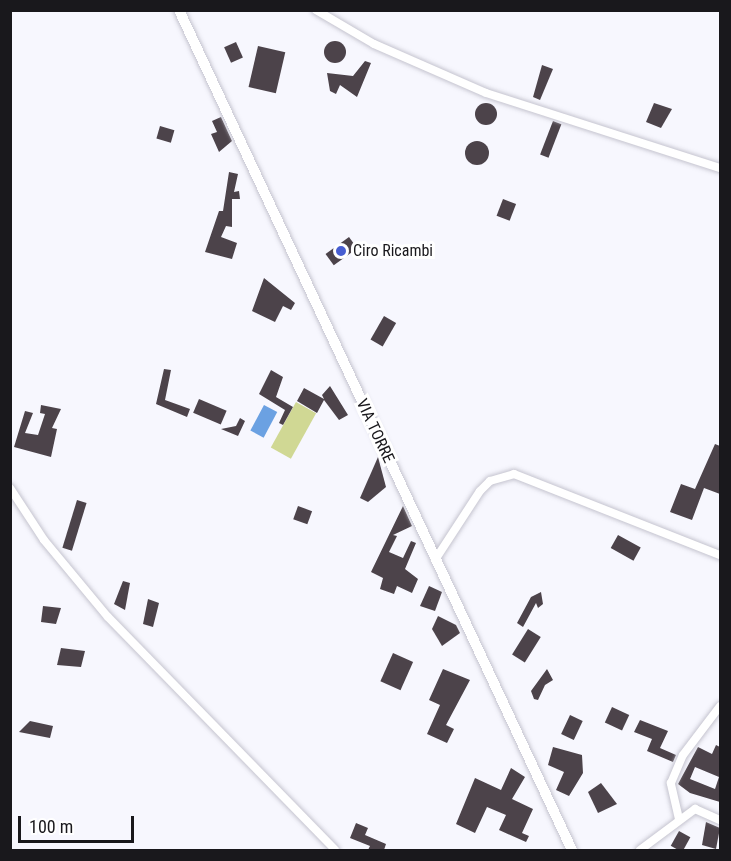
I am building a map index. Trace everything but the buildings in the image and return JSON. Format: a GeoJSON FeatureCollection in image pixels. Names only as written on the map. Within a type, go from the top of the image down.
{"type":"FeatureCollection","features":[{"type":"Feature","properties":{"kind":"main road","name":"VIA TORRE"},"geometry":{"type":"LineString","coordinates":[[179,10],[572,850]]}},
{"type":"Feature","properties":{"kind":"street"},"geometry":{"type":"LineString","coordinates":[[316,10],[374,44],[486,93],[720,168]]}},
{"type":"Feature","properties":{"kind":"street"},"geometry":{"type":"LineString","coordinates":[[435,560],[480,491],[490,481],[514,474],[720,555]]}},
{"type":"Feature","properties":{"kind":"street"},"geometry":{"type":"LineString","coordinates":[[10,488],[44,540],[108,617],[336,850]]}},
{"type":"Feature","properties":{"kind":"street"},"geometry":{"type":"LineString","coordinates":[[679,819],[671,783],[682,755],[720,706]]}},
{"type":"Feature","properties":{"kind":"street"},"geometry":{"type":"LineString","coordinates":[[645,849],[695,808],[720,820]]}},
{"type":"Feature","properties":{"kind":"green space"},"geometry":{"type":"Polygon","coordinates":[[[296,402],[316,413],[291,459],[271,447],[296,402]]]}},
{"type":"Feature","properties":{"kind":"water"},"geometry":{"type":"Polygon","coordinates":[[[264,405],[277,412],[264,438],[250,431],[264,405]]]}},
{"type":"Feature","properties":{"kind":"place","name":"Ciro Ricambi"},"geometry":{"type":"Point","coordinates":[341,251]}}]}
